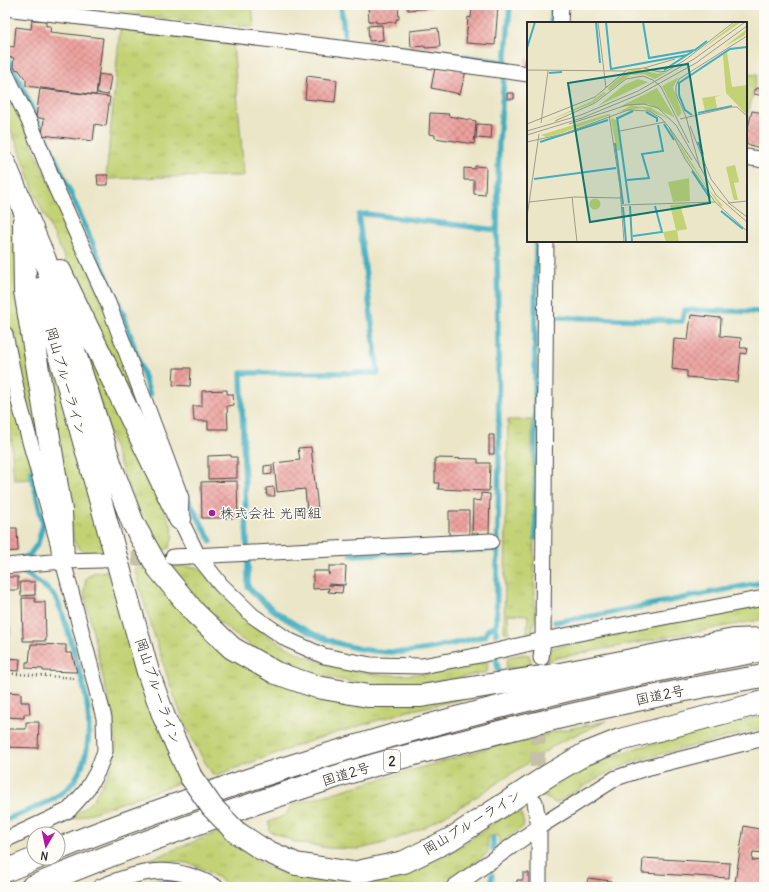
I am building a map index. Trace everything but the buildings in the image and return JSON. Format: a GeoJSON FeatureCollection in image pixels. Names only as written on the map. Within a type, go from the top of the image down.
{"type":"FeatureCollection","features":[{"type":"Feature","properties":{"kind":"main road","name":"岡山ブルーライン"},"geometry":{"type":"LineString","coordinates":[[5,164],[45,260],[111,466],[133,523],[158,568],[195,613],[232,648],[276,673],[317,687],[368,696],[421,696],[560,674],[734,640],[764,639]]}},
{"type":"Feature","properties":{"kind":"main road"},"geometry":{"type":"LineString","coordinates":[[24,212],[61,272],[180,519]]}},
{"type":"Feature","properties":{"kind":"main road"},"geometry":{"type":"LineString","coordinates":[[24,212],[25,291],[61,511],[63,561]]}},
{"type":"Feature","properties":{"kind":"main road","name":"岡山ブルーライン"},"geometry":{"type":"LineString","coordinates":[[24,212],[38,286],[70,391],[148,672],[164,717],[191,778],[212,807],[236,832],[262,849],[296,864],[353,873],[404,862],[451,838],[549,775],[585,754],[620,740],[764,702]]}},
{"type":"Feature","properties":{"kind":"main road","name":"国道2号"},"geometry":{"type":"LineString","coordinates":[[66,846],[189,799],[327,754],[443,721],[578,687],[764,650]]}},
{"type":"Feature","properties":{"kind":"main road","name":"国道2号"},"geometry":{"type":"LineString","coordinates":[[32,887],[86,864],[201,822],[339,776],[452,744],[587,710],[720,683],[764,676]]}},
{"type":"Feature","properties":{"kind":"main road"},"geometry":{"type":"LineString","coordinates":[[5,871],[26,862]]}},
{"type":"Feature","properties":{"kind":"street"},"geometry":{"type":"LineString","coordinates":[[560,22],[561,5]]}},
{"type":"Feature","properties":{"kind":"street"},"geometry":{"type":"LineString","coordinates":[[5,8],[340,48],[527,74]]}},
{"type":"Feature","properties":{"kind":"street"},"geometry":{"type":"LineString","coordinates":[[5,72],[31,125],[56,188],[108,303],[181,498],[180,519],[198,556],[220,585],[253,616],[288,640],[324,656],[371,665],[422,666],[480,655],[544,640],[764,598]]}},
{"type":"Feature","properties":{"kind":"street"},"geometry":{"type":"LineString","coordinates":[[747,157],[764,160]]}},
{"type":"Feature","properties":{"kind":"street"},"geometry":{"type":"LineString","coordinates":[[541,658],[544,640],[546,242]]}},
{"type":"Feature","properties":{"kind":"street"},"geometry":{"type":"LineString","coordinates":[[5,334],[18,398],[104,718],[105,751],[97,772],[86,791],[69,810],[5,840]]}},
{"type":"Feature","properties":{"kind":"street"},"geometry":{"type":"LineString","coordinates":[[173,557],[491,541]]}},
{"type":"Feature","properties":{"kind":"street"},"geometry":{"type":"LineString","coordinates":[[5,566],[63,561],[102,560]]}},
{"type":"Feature","properties":{"kind":"street"},"geometry":{"type":"LineString","coordinates":[[454,887],[539,827],[616,778],[646,768],[764,738]]}},
{"type":"Feature","properties":{"kind":"street"},"geometry":{"type":"LineString","coordinates":[[535,802],[539,827],[539,887]]}},
{"type":"Feature","properties":{"kind":"street"},"geometry":{"type":"LineString","coordinates":[[100,887],[140,873],[161,870],[185,873],[216,887]]}},
{"type":"Feature","properties":{"kind":"path"},"geometry":{"type":"LineString","coordinates":[[5,673],[79,678]]}},
{"type":"Feature","properties":{"kind":"green space"},"geometry":{"type":"Polygon","coordinates":[[[118,5],[252,5],[254,27],[119,14],[118,5]]]}},
{"type":"Feature","properties":{"kind":"green space"},"geometry":{"type":"Polygon","coordinates":[[[120,29],[233,44],[244,176],[106,179],[120,29]]]}},
{"type":"Feature","properties":{"kind":"green space"},"geometry":{"type":"Polygon","coordinates":[[[747,74],[757,75],[747,121],[747,74]]]}},
{"type":"Feature","properties":{"kind":"green space"},"geometry":{"type":"Polygon","coordinates":[[[5,84],[104,306],[171,486],[36,197],[22,156],[5,116],[5,84]]]}},
{"type":"Feature","properties":{"kind":"green space"},"geometry":{"type":"Polygon","coordinates":[[[5,197],[9,210],[56,509],[39,453],[6,313],[5,197]]]}},
{"type":"Feature","properties":{"kind":"green space"},"geometry":{"type":"Polygon","coordinates":[[[74,316],[172,527],[173,537],[169,548],[162,551],[157,546],[145,526],[124,476],[74,316]]]}},
{"type":"Feature","properties":{"kind":"green space"},"geometry":{"type":"Polygon","coordinates":[[[43,325],[105,552],[87,552],[77,546],[74,542],[38,326],[43,325]]]}},
{"type":"Feature","properties":{"kind":"green space"},"geometry":{"type":"Polygon","coordinates":[[[6,363],[35,479],[14,480],[6,363]]]}},
{"type":"Feature","properties":{"kind":"green space"},"geometry":{"type":"Polygon","coordinates":[[[508,420],[532,420],[535,619],[532,633],[527,633],[528,615],[508,614],[509,632],[504,632],[508,420]]]}},
{"type":"Feature","properties":{"kind":"green space"},"geometry":{"type":"Polygon","coordinates":[[[172,566],[196,567],[200,569],[232,605],[258,629],[285,646],[321,662],[360,672],[399,675],[436,672],[488,662],[487,672],[454,679],[398,685],[364,683],[330,678],[299,668],[269,656],[241,639],[215,618],[192,594],[172,566]]]}},
{"type":"Feature","properties":{"kind":"green space"},"geometry":{"type":"Polygon","coordinates":[[[134,568],[149,568],[282,684],[475,696],[408,711],[313,740],[214,776],[188,731],[175,699],[152,630],[134,568]]]}},
{"type":"Feature","properties":{"kind":"green space"},"geometry":{"type":"Polygon","coordinates":[[[111,570],[181,782],[69,821],[93,800],[112,766],[116,744],[112,718],[84,592],[86,578],[93,573],[111,570]]]}},
{"type":"Feature","properties":{"kind":"green space"},"geometry":{"type":"Polygon","coordinates":[[[764,605],[764,619],[556,658],[547,662],[552,648],[711,614],[764,605]]]}},
{"type":"Feature","properties":{"kind":"green space"},"geometry":{"type":"Polygon","coordinates":[[[523,654],[529,655],[532,665],[506,669],[508,657],[523,654]]]}},
{"type":"Feature","properties":{"kind":"green space"},"geometry":{"type":"Polygon","coordinates":[[[764,715],[764,728],[638,760],[605,774],[556,803],[540,795],[555,784],[607,759],[636,748],[764,715]]]}},
{"type":"Feature","properties":{"kind":"green space"},"geometry":{"type":"Polygon","coordinates":[[[607,721],[560,742],[465,804],[423,828],[388,842],[360,849],[329,848],[298,843],[269,831],[270,827],[268,822],[285,815],[291,805],[516,740],[607,721]]]}},
{"type":"Feature","properties":{"kind":"green space"},"geometry":{"type":"Polygon","coordinates":[[[520,804],[524,826],[499,845],[499,835],[488,837],[488,853],[441,887],[230,887],[210,872],[188,863],[159,861],[139,864],[218,832],[256,860],[282,873],[306,879],[330,882],[353,882],[375,879],[398,874],[419,867],[441,857],[462,845],[520,804]]]}},
{"type":"Feature","properties":{"kind":"waterway"},"geometry":{"type":"LineString","coordinates":[[341,5],[345,41]]}},
{"type":"Feature","properties":{"kind":"waterway"},"geometry":{"type":"LineString","coordinates":[[496,634],[499,456],[497,230],[499,142],[510,5]]}},
{"type":"Feature","properties":{"kind":"waterway"},"geometry":{"type":"LineString","coordinates":[[551,22],[553,5]]}},
{"type":"Feature","properties":{"kind":"waterway"},"geometry":{"type":"LineString","coordinates":[[371,45],[505,62]]}},
{"type":"Feature","properties":{"kind":"waterway"},"geometry":{"type":"LineString","coordinates":[[5,55],[16,74],[65,180],[124,316],[150,395]]}},
{"type":"Feature","properties":{"kind":"waterway"},"geometry":{"type":"LineString","coordinates":[[247,545],[241,373],[378,373],[359,215],[367,214],[497,230]]}},
{"type":"Feature","properties":{"kind":"waterway"},"geometry":{"type":"LineString","coordinates":[[536,242],[536,538]]}},
{"type":"Feature","properties":{"kind":"waterway"},"geometry":{"type":"LineString","coordinates":[[552,317],[682,321],[685,310],[764,312]]}},
{"type":"Feature","properties":{"kind":"waterway"},"geometry":{"type":"LineString","coordinates":[[21,558],[28,557],[38,543],[43,524],[31,471]]}},
{"type":"Feature","properties":{"kind":"waterway"},"geometry":{"type":"LineString","coordinates":[[185,494],[211,541]]}},
{"type":"Feature","properties":{"kind":"waterway"},"geometry":{"type":"LineString","coordinates":[[351,555],[497,549]]}},
{"type":"Feature","properties":{"kind":"waterway"},"geometry":{"type":"LineString","coordinates":[[248,558],[248,587],[263,601],[278,613],[313,634],[351,647],[371,651],[414,651],[485,636],[489,629],[496,627]]}},
{"type":"Feature","properties":{"kind":"waterway"},"geometry":{"type":"LineString","coordinates":[[5,820],[55,798],[69,787],[77,777],[82,766],[86,752],[89,724],[88,710],[82,681],[68,630],[56,598],[45,587],[21,569]]}},
{"type":"Feature","properties":{"kind":"waterway"},"geometry":{"type":"LineString","coordinates":[[555,622],[604,614],[764,582]]}},
{"type":"Feature","properties":{"kind":"waterway"},"geometry":{"type":"LineString","coordinates":[[496,658],[499,673]]}},
{"type":"Feature","properties":{"kind":"waterway"},"geometry":{"type":"LineString","coordinates":[[493,838],[493,849]]}},
{"type":"Feature","properties":{"kind":"waterway"},"geometry":{"type":"LineString","coordinates":[[491,887],[492,875]]}},
{"type":"Feature","properties":{"kind":"waterway"},"geometry":{"type":"LineString","coordinates":[[141,887],[155,882],[180,882],[189,887]]}},
{"type":"Feature","properties":{"kind":"tunnel"},"geometry":{"type":"LineString","coordinates":[[109,560],[161,557]]}},
{"type":"Feature","properties":{"kind":"tunnel"},"geometry":{"type":"LineString","coordinates":[[536,790],[540,688]]}},
{"type":"Feature","properties":{"kind":"place","name":"株式会社 光岡組"},"geometry":{"type":"Point","coordinates":[212,513]}}]}
